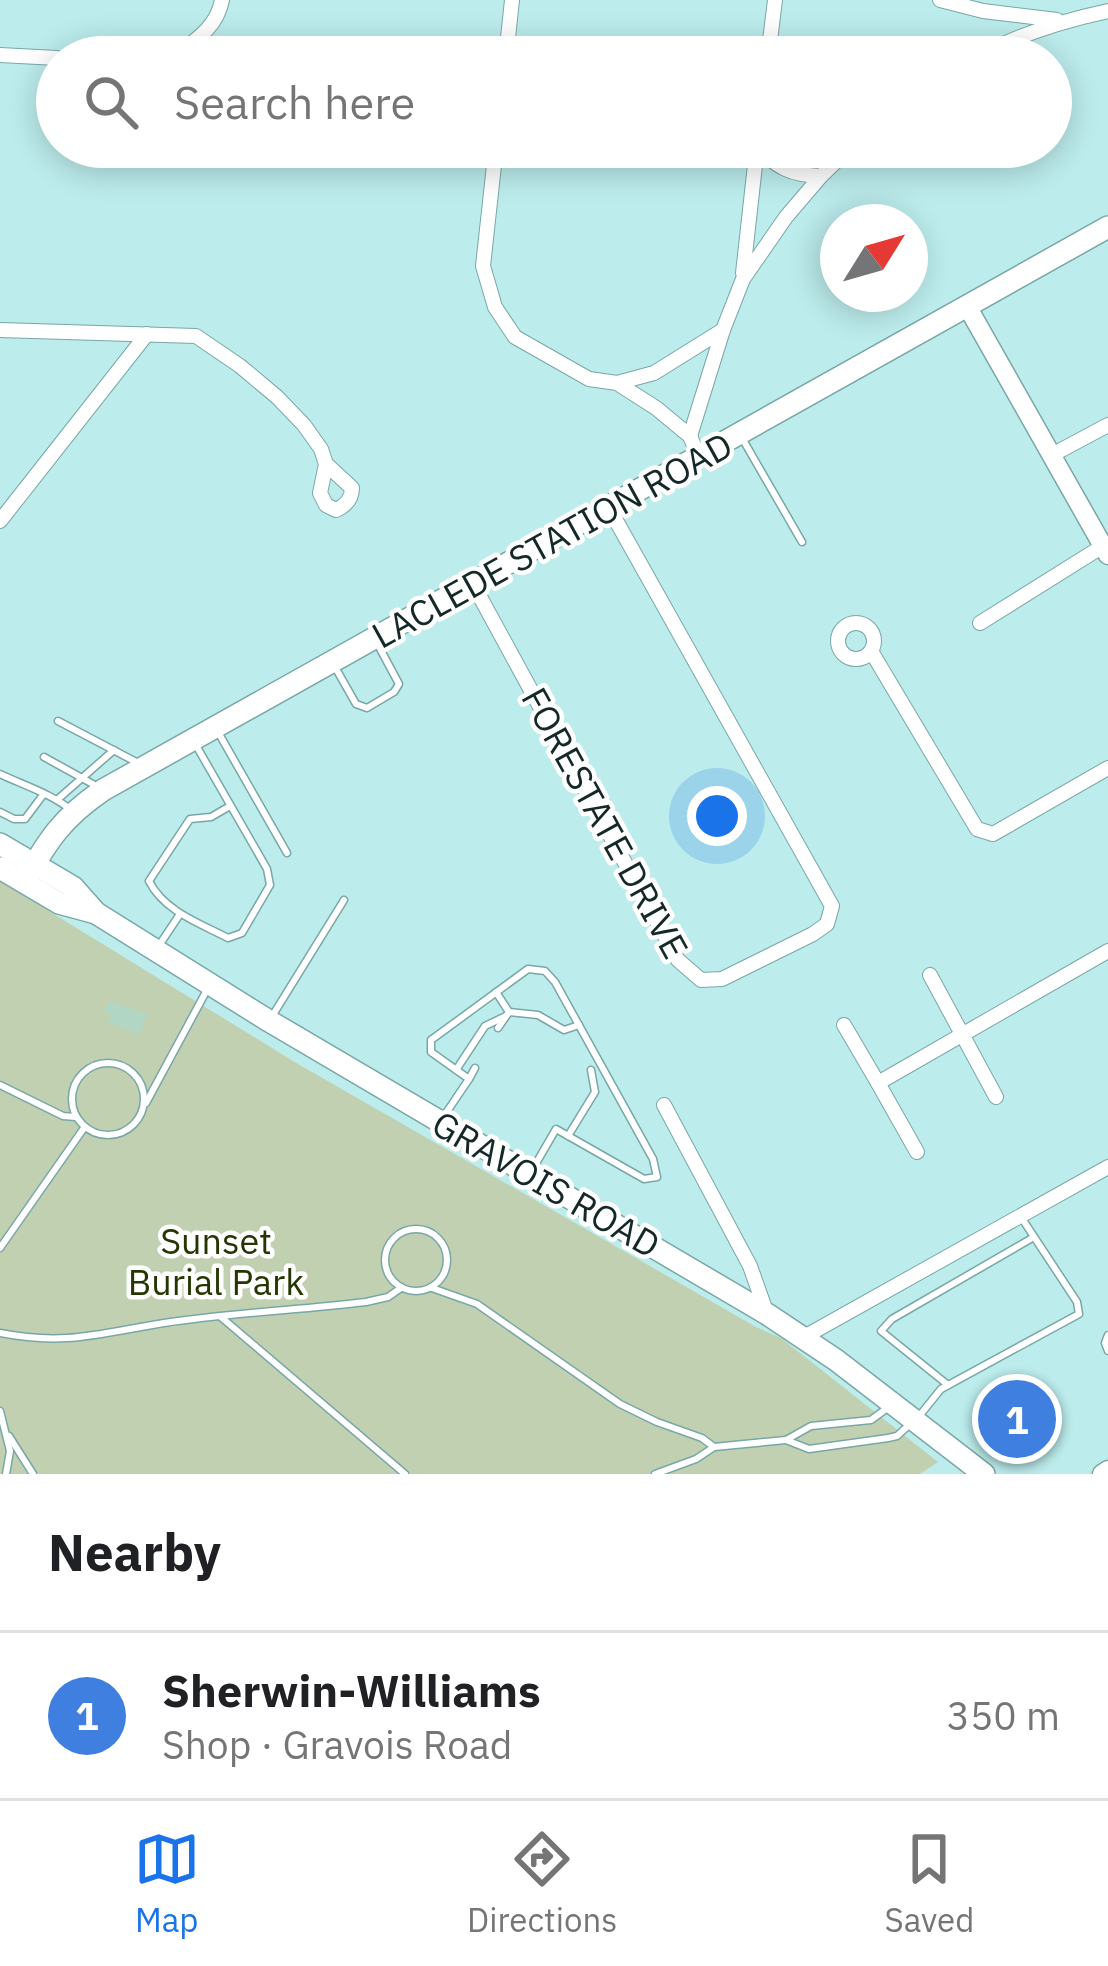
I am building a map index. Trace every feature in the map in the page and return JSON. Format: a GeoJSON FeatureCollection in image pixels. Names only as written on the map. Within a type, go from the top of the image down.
{"type":"FeatureCollection","features":[{"type":"Feature","properties":{"kind":"main road","name":"LACLEDE STATION ROAD"},"geometry":{"type":"LineString","coordinates":[[29,873],[65,805],[93,785],[146,767],[216,729],[1108,227]]}},
{"type":"Feature","properties":{"kind":"main road"},"geometry":{"type":"LineString","coordinates":[[2,853],[55,831]]}},
{"type":"Feature","properties":{"kind":"main road","name":"GRAVOIS ROAD"},"geometry":{"type":"LineString","coordinates":[[2,853],[59,903],[96,913],[269,1022],[804,1337],[984,1474]]}},
{"type":"Feature","properties":{"kind":"street"},"geometry":{"type":"LineString","coordinates":[[202,36],[222,0]]}},
{"type":"Feature","properties":{"kind":"street"},"geometry":{"type":"LineString","coordinates":[[508,36],[512,0]]}},
{"type":"Feature","properties":{"kind":"street"},"geometry":{"type":"LineString","coordinates":[[771,36],[775,0]]}},
{"type":"Feature","properties":{"kind":"street"},"geometry":{"type":"LineString","coordinates":[[940,0],[983,11],[1063,20]]}},
{"type":"Feature","properties":{"kind":"street"},"geometry":{"type":"LineString","coordinates":[[1017,36],[1108,11]]}},
{"type":"Feature","properties":{"kind":"street"},"geometry":{"type":"LineString","coordinates":[[0,55],[36,57]]}},
{"type":"Feature","properties":{"kind":"street"},"geometry":{"type":"LineString","coordinates":[[494,168],[483,266],[495,308],[515,337],[589,379],[617,383],[654,373],[723,330]]}},
{"type":"Feature","properties":{"kind":"street"},"geometry":{"type":"LineString","coordinates":[[743,278],[755,168]]}},
{"type":"Feature","properties":{"kind":"street"},"geometry":{"type":"LineString","coordinates":[[782,168],[820,176]]}},
{"type":"Feature","properties":{"kind":"street"},"geometry":{"type":"LineString","coordinates":[[689,436],[743,278],[829,168]]}},
{"type":"Feature","properties":{"kind":"street"},"geometry":{"type":"LineString","coordinates":[[968,306],[1106,551],[980,623]]}},
{"type":"Feature","properties":{"kind":"street"},"geometry":{"type":"LineString","coordinates":[[0,330],[196,335],[277,397],[321,448],[326,464]]}},
{"type":"Feature","properties":{"kind":"street"},"geometry":{"type":"LineString","coordinates":[[0,521],[147,334]]}},
{"type":"Feature","properties":{"kind":"street"},"geometry":{"type":"LineString","coordinates":[[617,383],[689,436],[699,458]]}},
{"type":"Feature","properties":{"kind":"street"},"geometry":{"type":"LineString","coordinates":[[1050,456],[1108,424]]}},
{"type":"Feature","properties":{"kind":"street","name":"FORESTATE DRIVE"},"geometry":{"type":"LineString","coordinates":[[473,584],[678,960],[689,972],[701,980],[722,980],[814,934],[827,923],[832,906],[609,508]]}},
{"type":"Feature","properties":{"kind":"street"},"geometry":{"type":"LineString","coordinates":[[871,651],[977,829],[993,833],[1108,768]]}},
{"type":"Feature","properties":{"kind":"street"},"geometry":{"type":"LineString","coordinates":[[878,1083],[1108,951]]}},
{"type":"Feature","properties":{"kind":"street"},"geometry":{"type":"LineString","coordinates":[[930,975],[996,1097]]}},
{"type":"Feature","properties":{"kind":"street"},"geometry":{"type":"LineString","coordinates":[[844,1024],[917,1152]]}},
{"type":"Feature","properties":{"kind":"street"},"geometry":{"type":"LineString","coordinates":[[664,1105],[750,1266],[767,1314]]}},
{"type":"Feature","properties":{"kind":"street"},"geometry":{"type":"LineString","coordinates":[[804,1337],[1108,1167]]}},
{"type":"Feature","properties":{"kind":"lane"},"geometry":{"type":"LineString","coordinates":[[740,434],[802,542]]}},
{"type":"Feature","properties":{"kind":"lane"},"geometry":{"type":"LineString","coordinates":[[332,663],[356,704],[368,708],[399,684],[375,640]]}},
{"type":"Feature","properties":{"kind":"lane"},"geometry":{"type":"LineString","coordinates":[[58,721],[146,767]]}},
{"type":"Feature","properties":{"kind":"lane"},"geometry":{"type":"LineString","coordinates":[[216,729],[287,853]]}},
{"type":"Feature","properties":{"kind":"lane"},"geometry":{"type":"LineString","coordinates":[[194,741],[267,869],[270,885],[242,933],[228,938],[180,914],[157,897],[149,881],[190,819],[211,817],[230,806]]}},
{"type":"Feature","properties":{"kind":"lane"},"geometry":{"type":"LineString","coordinates":[[44,757],[93,785],[114,750]]}},
{"type":"Feature","properties":{"kind":"lane"},"geometry":{"type":"LineString","coordinates":[[0,774],[65,805]]}},
{"type":"Feature","properties":{"kind":"lane"},"geometry":{"type":"LineString","coordinates":[[0,812],[25,819],[43,795]]}},
{"type":"Feature","properties":{"kind":"lane"},"geometry":{"type":"LineString","coordinates":[[269,1022],[344,900]]}},
{"type":"Feature","properties":{"kind":"lane"},"geometry":{"type":"LineString","coordinates":[[156,951],[180,914]]}},
{"type":"Feature","properties":{"kind":"lane"},"geometry":{"type":"LineString","coordinates":[[469,1078],[431,1052],[431,1040],[528,969],[545,970],[653,1159],[656,1178],[644,1179],[556,1129]]}},
{"type":"Feature","properties":{"kind":"lane"},"geometry":{"type":"LineString","coordinates":[[143,1109],[142,1086],[136,1075],[127,1067],[103,1062],[82,1072],[71,1094],[76,1118],[85,1127],[106,1135],[129,1128],[143,1109],[210,985]]}},
{"type":"Feature","properties":{"kind":"lane"},"geometry":{"type":"LineString","coordinates":[[496,992],[508,1014]]}},
{"type":"Feature","properties":{"kind":"lane"},"geometry":{"type":"LineString","coordinates":[[499,1028],[508,1014]]}},
{"type":"Feature","properties":{"kind":"lane"},"geometry":{"type":"LineString","coordinates":[[456,1070],[484,1026],[508,1014],[538,1015],[564,1030],[580,1025]]}},
{"type":"Feature","properties":{"kind":"lane"},"geometry":{"type":"LineString","coordinates":[[582,1084],[598,1059]]}},
{"type":"Feature","properties":{"kind":"lane"},"geometry":{"type":"LineString","coordinates":[[440,1122],[475,1067]]}},
{"type":"Feature","properties":{"kind":"lane"},"geometry":{"type":"LineString","coordinates":[[568,1136],[595,1092],[591,1070]]}},
{"type":"Feature","properties":{"kind":"lane"},"geometry":{"type":"LineString","coordinates":[[0,1085],[76,1118]]}},
{"type":"Feature","properties":{"kind":"lane"},"geometry":{"type":"LineString","coordinates":[[529,1175],[562,1119]]}},
{"type":"Feature","properties":{"kind":"lane"},"geometry":{"type":"LineString","coordinates":[[0,1248],[85,1127]]}},
{"type":"Feature","properties":{"kind":"lane"},"geometry":{"type":"LineString","coordinates":[[786,1440],[809,1449],[897,1436],[940,1389],[1078,1314],[1077,1302],[1020,1216]]}},
{"type":"Feature","properties":{"kind":"lane"},"geometry":{"type":"LineString","coordinates":[[411,1229],[438,1237],[447,1254],[445,1273],[432,1288],[417,1292],[401,1288],[388,1274],[385,1255],[394,1238],[411,1229]]}},
{"type":"Feature","properties":{"kind":"lane"},"geometry":{"type":"LineString","coordinates":[[948,1385],[881,1331],[892,1319],[1034,1237]]}},
{"type":"Feature","properties":{"kind":"lane"},"geometry":{"type":"LineString","coordinates":[[0,1333],[66,1340],[164,1323],[367,1302],[401,1288]]}},
{"type":"Feature","properties":{"kind":"lane"},"geometry":{"type":"LineString","coordinates":[[432,1288],[477,1304],[620,1404],[702,1438],[714,1448]]}},
{"type":"Feature","properties":{"kind":"lane"},"geometry":{"type":"LineString","coordinates":[[221,1317],[405,1474]]}},
{"type":"Feature","properties":{"kind":"lane"},"geometry":{"type":"LineString","coordinates":[[1108,1334],[1108,1351]]}},
{"type":"Feature","properties":{"kind":"lane"},"geometry":{"type":"LineString","coordinates":[[655,1474],[714,1448],[786,1440],[811,1426],[871,1420],[894,1404]]}},
{"type":"Feature","properties":{"kind":"lane"},"geometry":{"type":"LineString","coordinates":[[0,1411],[33,1474]]}},
{"type":"Feature","properties":{"kind":"lane"},"geometry":{"type":"LineString","coordinates":[[6,1474],[8,1432]]}},
{"type":"Feature","properties":{"kind":"green space","name":"Sunset Burial Park"},"geometry":{"type":"Polygon","coordinates":[[[0,881],[298,1064],[781,1338],[938,1462],[920,1474],[0,1474],[0,881]]]}},
{"type":"Feature","properties":{"kind":"building"},"geometry":{"type":"Polygon","coordinates":[[[108,1001],[148,1014],[139,1035],[108,1022],[111,1014],[104,1011],[108,1001]]]}},
{"type":"Feature","properties":{"kind":"place","name":"Sherwin-Williams"},"geometry":{"type":"Point","coordinates":[1017,1419]}}]}
